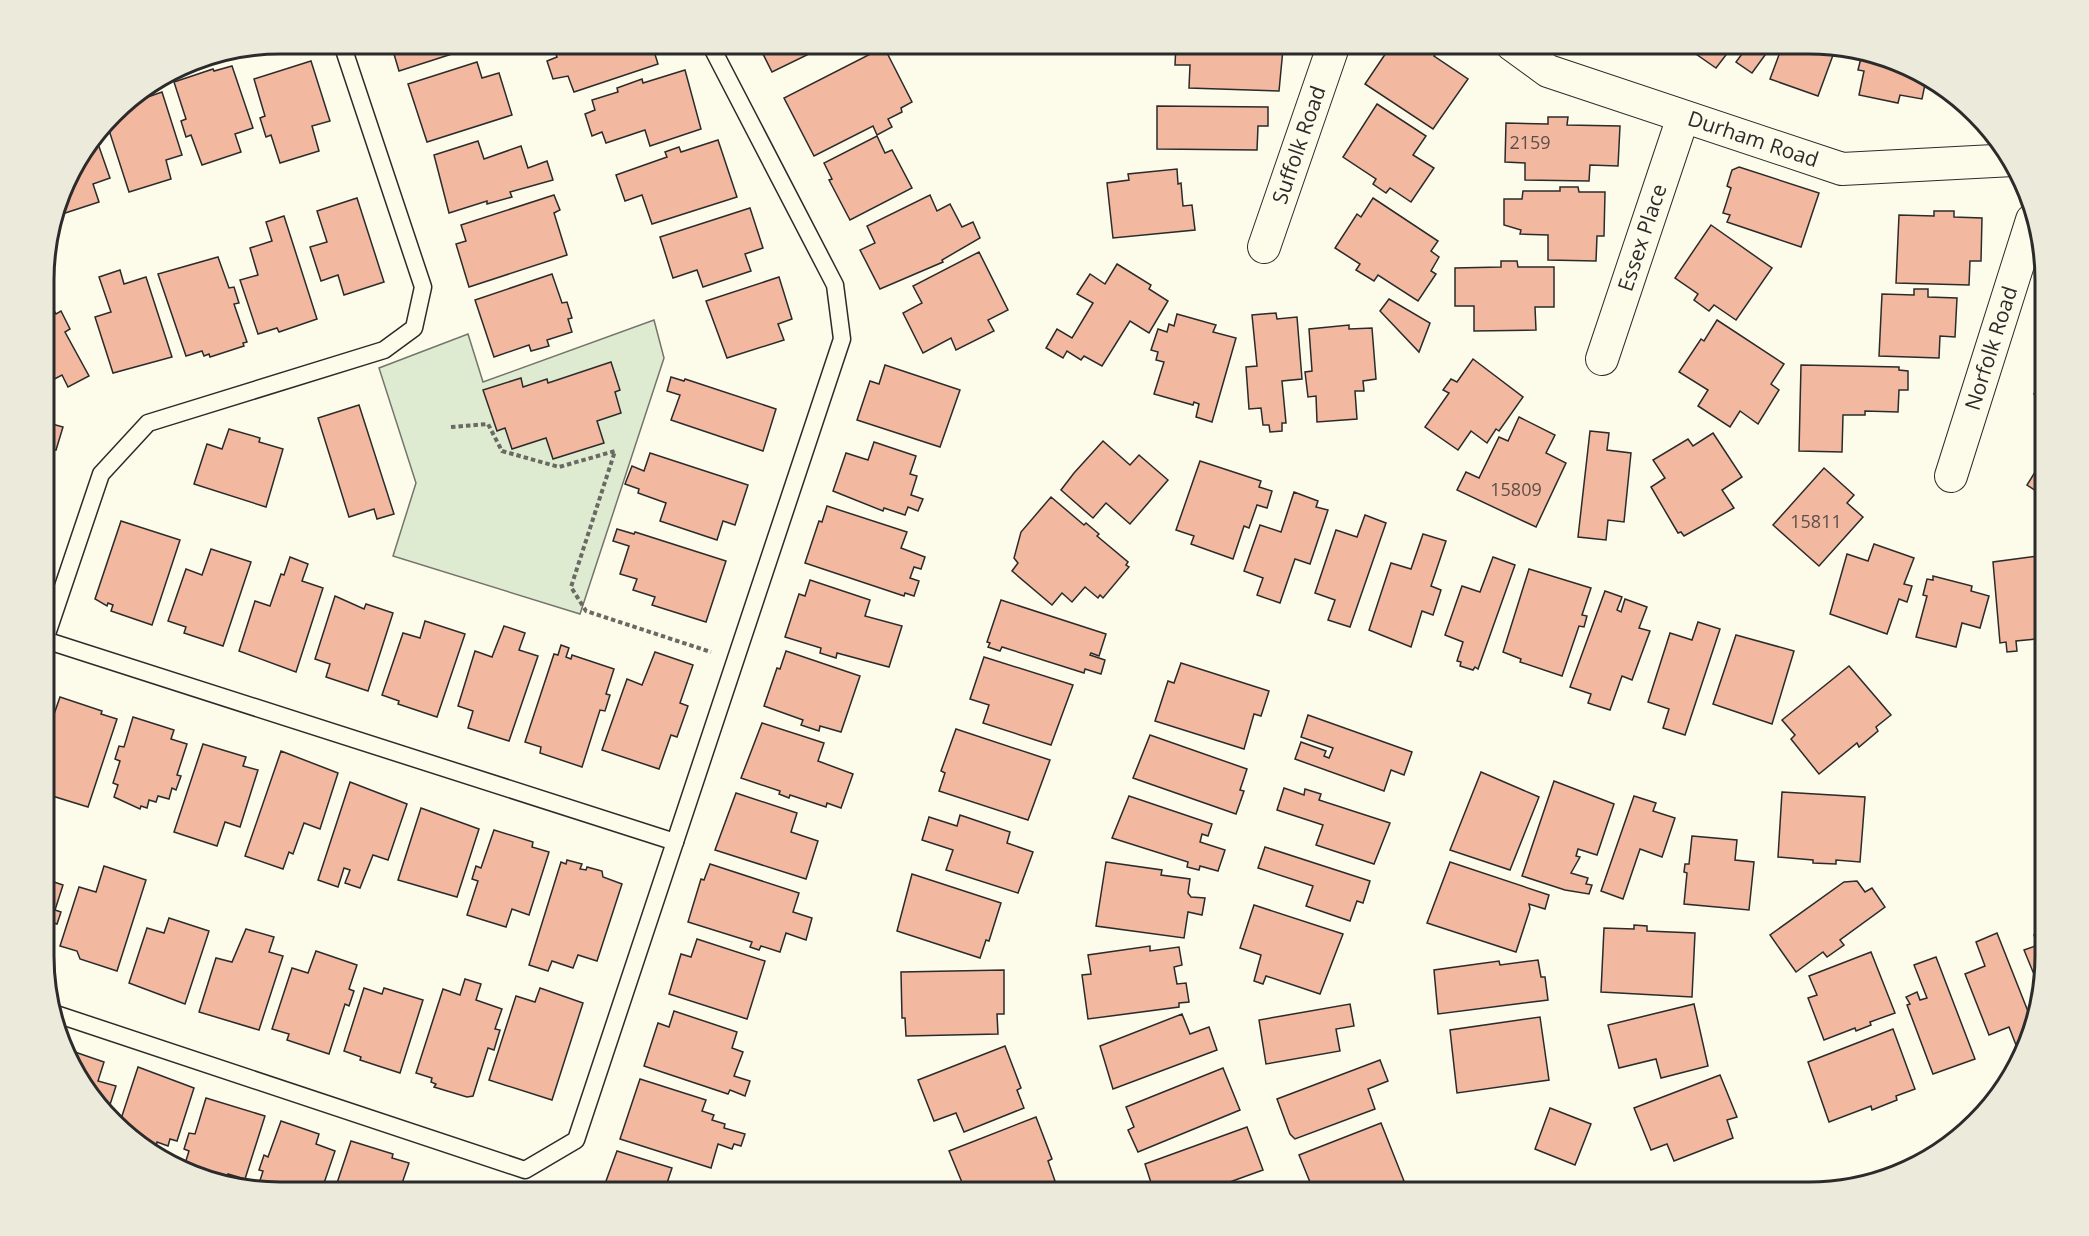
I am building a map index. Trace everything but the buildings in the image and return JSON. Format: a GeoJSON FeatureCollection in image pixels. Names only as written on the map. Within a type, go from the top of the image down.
{"type":"FeatureCollection","features":[{"type":"Feature","properties":{"kind":"street","name":"Suffolk Road"},"geometry":{"type":"LineString","coordinates":[[1264,247],[1331,54]]}},
{"type":"Feature","properties":{"kind":"street","name":"Durham Road"},"geometry":{"type":"LineString","coordinates":[[1525,54],[1548,71],[1842,169],[2001,161]]}},
{"type":"Feature","properties":{"kind":"street","name":"Essex Place"},"geometry":{"type":"LineString","coordinates":[[1602,359],[1683,117]]}},
{"type":"Feature","properties":{"kind":"street","name":"Norfolk Road"},"geometry":{"type":"LineString","coordinates":[[1951,476],[2029,229]]}},
{"type":"Feature","properties":{"kind":"lane"},"geometry":{"type":"LineString","coordinates":[[54,613],[101,474],[148,423],[384,350],[414,328],[423,287],[345,54]]}},
{"type":"Feature","properties":{"kind":"lane"},"geometry":{"type":"LineString","coordinates":[[62,1016],[525,1170],[576,1140],[842,339],[835,285],[715,54]]}},
{"type":"Feature","properties":{"kind":"lane"},"geometry":{"type":"LineString","coordinates":[[54,643],[675,842]]}},
{"type":"Feature","properties":{"kind":"path"},"geometry":{"type":"LineString","coordinates":[[451,427],[488,424],[502,451],[559,467],[615,451],[571,587],[586,611],[711,652]]}},
{"type":"Feature","properties":{"kind":"green space"},"geometry":{"type":"Polygon","coordinates":[[[654,320],[664,358],[580,614],[393,556],[416,483],[379,368],[468,334],[483,382],[654,320]]]}}]}
